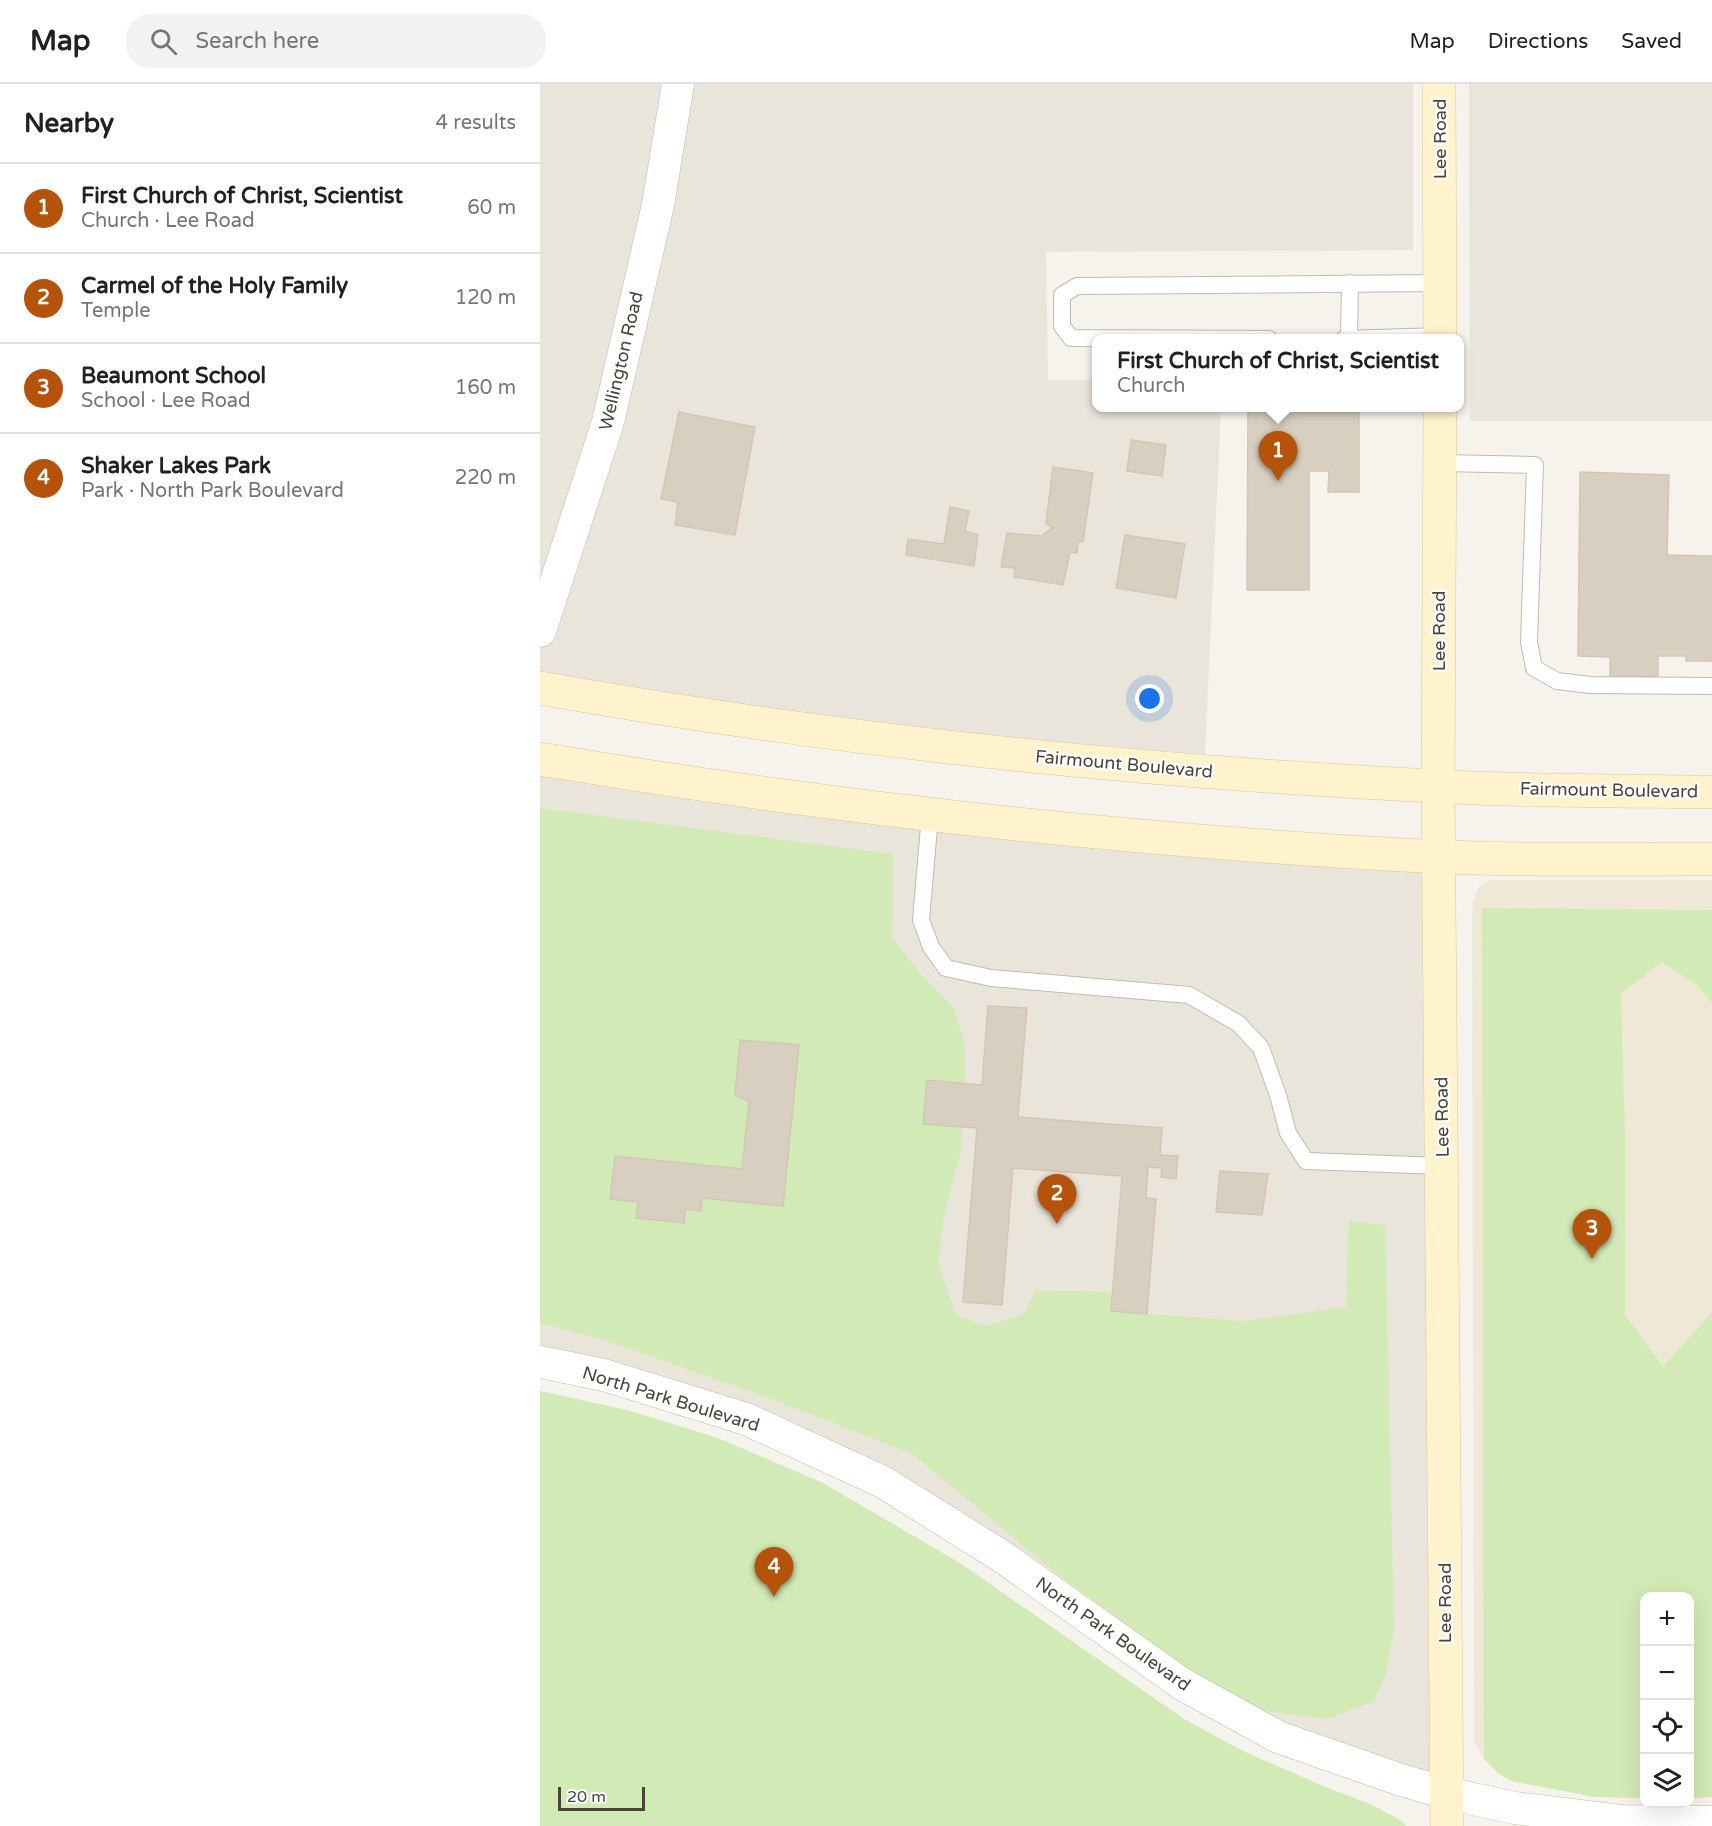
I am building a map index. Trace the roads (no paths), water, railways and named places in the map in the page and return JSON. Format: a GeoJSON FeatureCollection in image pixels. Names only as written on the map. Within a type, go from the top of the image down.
{"type":"FeatureCollection","features":[{"type":"Feature","properties":{"kind":"main road","name":"Lee Road"},"geometry":{"type":"LineString","coordinates":[[1439,84],[1440,334]]}},
{"type":"Feature","properties":{"kind":"main road","name":"Lee Road"},"geometry":{"type":"LineString","coordinates":[[1440,412],[1438,786],[1447,1826]]}},
{"type":"Feature","properties":{"kind":"main road","name":"Fairmount Boulevard"},"geometry":{"type":"LineString","coordinates":[[540,688],[769,725],[1017,754],[1199,771],[1534,790],[1712,792]]}},
{"type":"Feature","properties":{"kind":"main road"},"geometry":{"type":"LineString","coordinates":[[540,759],[694,784],[930,815],[1125,835],[1439,857],[1712,860]]}},
{"type":"Feature","properties":{"kind":"street","name":"Wellington Road"},"geometry":{"type":"LineString","coordinates":[[540,631],[608,422],[658,205],[678,84]]}},
{"type":"Feature","properties":{"kind":"street","name":"North Park Boulevard"},"geometry":{"type":"LineString","coordinates":[[540,1362],[604,1375],[746,1419],[883,1482],[1001,1556],[1182,1684],[1278,1737],[1401,1780],[1446,1793],[1515,1808],[1621,1821],[1712,1822]]}},
{"type":"Feature","properties":{"kind":"lane"},"geometry":{"type":"LineString","coordinates":[[1349,334],[1350,283]]}},
{"type":"Feature","properties":{"kind":"lane"},"geometry":{"type":"LineString","coordinates":[[1092,338],[1071,338],[1062,326],[1062,295],[1077,286],[1440,283]]}},
{"type":"Feature","properties":{"kind":"lane"},"geometry":{"type":"LineString","coordinates":[[1441,463],[1536,465],[1529,642],[1534,669],[1557,681],[1655,686],[1712,686]]}},
{"type":"Feature","properties":{"kind":"lane"},"geometry":{"type":"LineString","coordinates":[[930,815],[921,920],[931,947],[946,968],[991,978],[1189,995],[1239,1024],[1261,1048],[1278,1095],[1288,1133],[1306,1161],[1442,1166]]}},
{"type":"Feature","properties":{"kind":"place","name":"First Church of Christ, Scientist"},"geometry":{"type":"Point","coordinates":[1278,481]}},
{"type":"Feature","properties":{"kind":"place","name":"Carmel of the Holy Family"},"geometry":{"type":"Point","coordinates":[1057,1224]}},
{"type":"Feature","properties":{"kind":"place","name":"Beaumont School"},"geometry":{"type":"Point","coordinates":[1592,1259]}},
{"type":"Feature","properties":{"kind":"place","name":"Shaker Lakes Park"},"geometry":{"type":"Point","coordinates":[774,1597]}}]}
